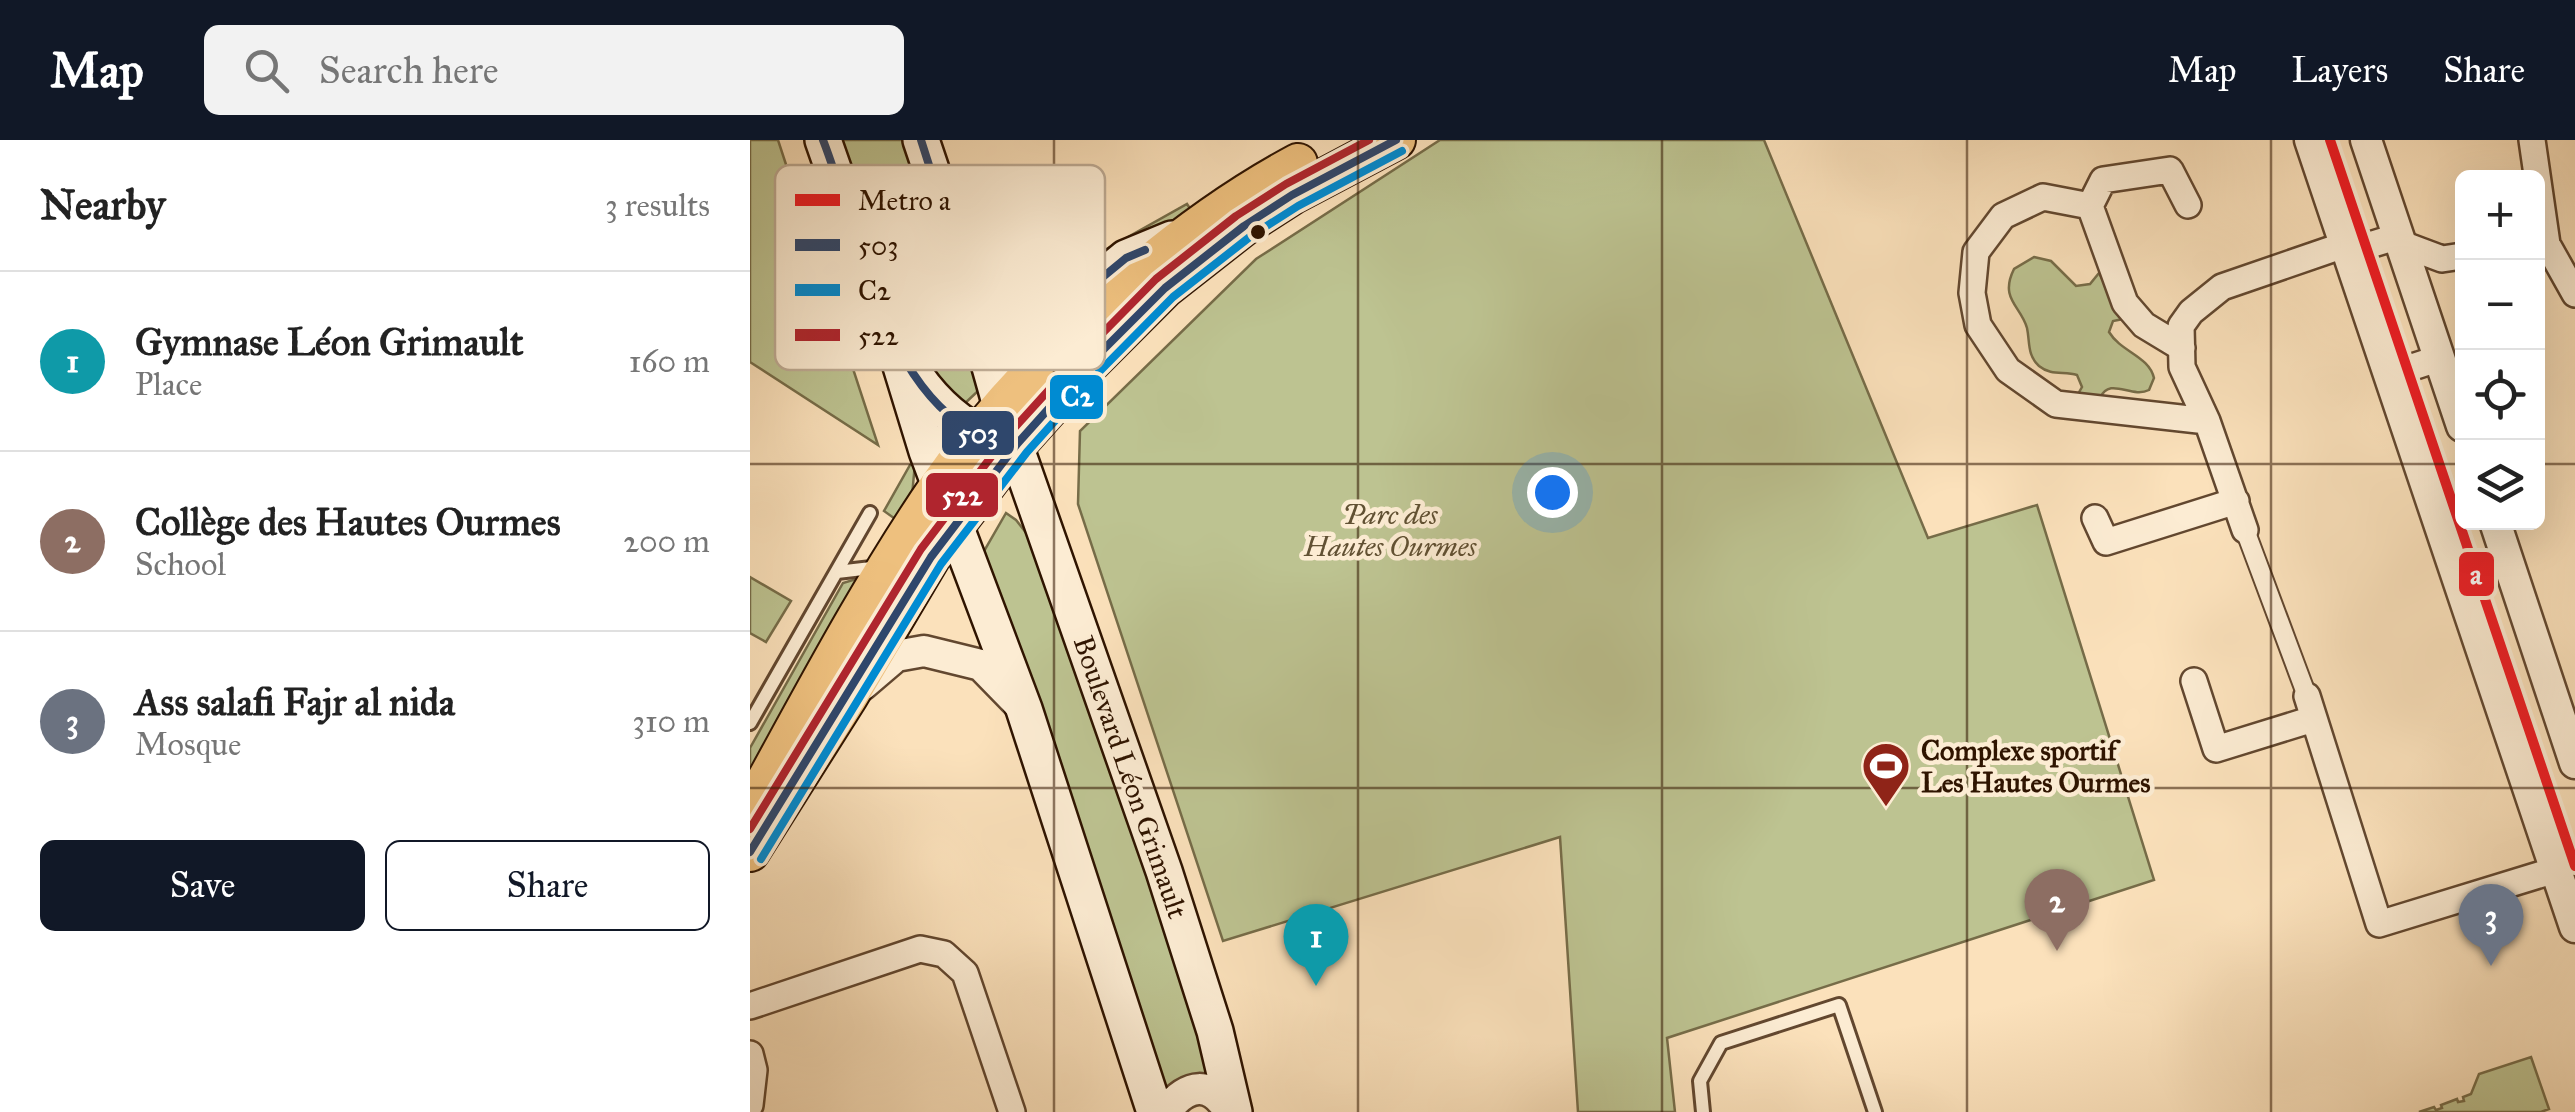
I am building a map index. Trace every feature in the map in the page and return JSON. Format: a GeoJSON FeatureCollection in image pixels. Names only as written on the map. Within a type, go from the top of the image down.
{"type":"FeatureCollection","features":[{"type":"Feature","properties":{"kind":"main road"},"geometry":{"type":"LineString","coordinates":[[823,140],[832,165]]}},
{"type":"Feature","properties":{"kind":"main road","name":"Boulevard Léon Grimault"},"geometry":{"type":"LineString","coordinates":[[921,140],[929,165]]}},
{"type":"Feature","properties":{"kind":"main road"},"geometry":{"type":"LineString","coordinates":[[1105,304],[1230,203],[1340,140]]}},
{"type":"Feature","properties":{"kind":"main road"},"geometry":{"type":"LineString","coordinates":[[1105,348],[1165,288],[1222,242],[1292,194],[1396,140]]}},
{"type":"Feature","properties":{"kind":"main road"},"geometry":{"type":"LineString","coordinates":[[1105,275],[1126,258],[1195,230]]}},
{"type":"Feature","properties":{"kind":"main road"},"geometry":{"type":"LineString","coordinates":[[904,370],[940,484],[1024,709],[1155,1112]]}},
{"type":"Feature","properties":{"kind":"main road"},"geometry":{"type":"LineString","coordinates":[[915,370],[936,401],[958,423],[990,420]]}},
{"type":"Feature","properties":{"kind":"main road","name":"Boulevard Léon Grimault"},"geometry":{"type":"LineString","coordinates":[[982,370],[990,420],[1017,444],[1164,871],[1215,1031],[1232,1112]]}},
{"type":"Feature","properties":{"kind":"main road"},"geometry":{"type":"LineString","coordinates":[[750,809],[888,566],[940,484],[990,420],[1039,370]]}},
{"type":"Feature","properties":{"kind":"main road"},"geometry":{"type":"LineString","coordinates":[[750,852],[931,557],[1017,444],[1083,370]]}},
{"type":"Feature","properties":{"kind":"main road"},"geometry":{"type":"LineString","coordinates":[[940,484],[1010,502],[1023,511],[1058,564]]}},
{"type":"Feature","properties":{"kind":"street"},"geometry":{"type":"LineString","coordinates":[[2310,140],[2575,927]]}},
{"type":"Feature","properties":{"kind":"street"},"geometry":{"type":"LineString","coordinates":[[2366,140],[2455,404]]}},
{"type":"Feature","properties":{"kind":"street"},"geometry":{"type":"LineString","coordinates":[[2532,140],[2535,170]]}},
{"type":"Feature","properties":{"kind":"street"},"geometry":{"type":"LineString","coordinates":[[2182,348],[2144,325],[2124,303],[2090,206],[2103,180],[2170,170],[2188,205]]}},
{"type":"Feature","properties":{"kind":"street"},"geometry":{"type":"LineString","coordinates":[[2090,206],[2043,197],[2003,216],[1976,252],[1972,293],[1978,325],[2008,370],[2056,404],[2207,421]]}},
{"type":"Feature","properties":{"kind":"street"},"geometry":{"type":"LineString","coordinates":[[2420,300],[2452,258],[2400,240],[2345,249],[2222,288],[2181,326],[2182,367],[2207,421],[2310,707],[2379,924],[2555,870]]}},
{"type":"Feature","properties":{"kind":"street"},"geometry":{"type":"LineString","coordinates":[[2545,245],[2575,241]]}},
{"type":"Feature","properties":{"kind":"street"},"geometry":{"type":"LineString","coordinates":[[2545,249],[2575,294]]}},
{"type":"Feature","properties":{"kind":"street"},"geometry":{"type":"LineString","coordinates":[[2388,375],[2440,358]]}},
{"type":"Feature","properties":{"kind":"street"},"geometry":{"type":"LineString","coordinates":[[2095,518],[2106,542],[2179,528],[2236,501]]}},
{"type":"Feature","properties":{"kind":"street"},"geometry":{"type":"LineString","coordinates":[[2497,530],[2575,763]]}},
{"type":"Feature","properties":{"kind":"street"},"geometry":{"type":"LineString","coordinates":[[848,697],[896,656],[924,650],[980,665],[1024,709]]}},
{"type":"Feature","properties":{"kind":"street"},"geometry":{"type":"LineString","coordinates":[[2194,681],[2216,749],[2310,707]]}},
{"type":"Feature","properties":{"kind":"street"},"geometry":{"type":"LineString","coordinates":[[750,1006],[920,950],[944,954],[965,974],[1012,1112]]}},
{"type":"Feature","properties":{"kind":"street"},"geometry":{"type":"LineString","coordinates":[[750,1054],[754,1070],[750,1104]]}},
{"type":"Feature","properties":{"kind":"street","name":"Boulevard Léon Grimault"},"geometry":{"type":"LineString","coordinates":[[1166,1112],[1174,1100],[1205,1088],[1218,1093],[1232,1112]]}},
{"type":"Feature","properties":{"kind":"lane"},"geometry":{"type":"LineString","coordinates":[[750,724],[870,514]]}},
{"type":"Feature","properties":{"kind":"lane"},"geometry":{"type":"LineString","coordinates":[[837,572],[888,566]]}},
{"type":"Feature","properties":{"kind":"lane"},"geometry":{"type":"LineString","coordinates":[[1703,1112],[1700,1081],[1721,1044],[1839,1005],[1876,1112]]}},
{"type":"Feature","properties":{"kind":"green space"},"geometry":{"type":"Polygon","coordinates":[[[750,140],[778,140],[786,165],[775,165],[775,370],[853,370],[878,445],[750,362],[750,140]]]}},
{"type":"Feature","properties":{"kind":"green space"},"geometry":{"type":"Polygon","coordinates":[[[831,140],[912,140],[920,165],[847,165],[831,140]]]}},
{"type":"Feature","properties":{"kind":"green space","name":"Parc des Hautes Ourmes"},"geometry":{"type":"Polygon","coordinates":[[[1440,140],[1764,140],[1928,538],[2037,505],[2154,880],[1667,1038],[1675,1112],[1578,1112],[1560,837],[1223,941],[1078,504],[1080,431],[1256,259],[1440,140]]]}},
{"type":"Feature","properties":{"kind":"green space"},"geometry":{"type":"Polygon","coordinates":[[[1187,204],[1191,210],[1105,265],[1105,250],[1187,204]]]}},
{"type":"Feature","properties":{"kind":"green space"},"geometry":{"type":"Polygon","coordinates":[[[2034,257],[2051,261],[2076,286],[2090,284],[2099,273],[2123,319],[2113,321],[2109,332],[2147,364],[2154,378],[2149,390],[2115,388],[2100,398],[2069,397],[2078,394],[2082,387],[2077,375],[2048,371],[2035,362],[2027,328],[2009,288],[2014,269],[2034,257]]]}},
{"type":"Feature","properties":{"kind":"green space"},"geometry":{"type":"Polygon","coordinates":[[[930,370],[974,370],[978,391],[961,407],[930,370]]]}},
{"type":"Feature","properties":{"kind":"green space"},"geometry":{"type":"Polygon","coordinates":[[[915,463],[912,496],[898,521],[884,511],[910,465],[915,463]]]}},
{"type":"Feature","properties":{"kind":"green space"},"geometry":{"type":"Polygon","coordinates":[[[1006,513],[1049,562],[1222,1088],[1162,1100],[979,560],[1006,513]]]}},
{"type":"Feature","properties":{"kind":"green space"},"geometry":{"type":"Polygon","coordinates":[[[866,576],[750,780],[750,748],[843,583],[866,576]]]}},
{"type":"Feature","properties":{"kind":"green space"},"geometry":{"type":"Polygon","coordinates":[[[750,577],[791,601],[766,642],[750,633],[750,577]]]}},
{"type":"Feature","properties":{"kind":"green space"},"geometry":{"type":"Polygon","coordinates":[[[2531,1057],[2549,1109],[2419,1112],[2442,1108],[2441,1105],[2457,1099],[2464,1101],[2479,1074],[2531,1057]]]}},
{"type":"Feature","properties":{"kind":"metro line","name":"a"},"geometry":{"type":"LineString","coordinates":[[2330,140],[2575,866]]}},
{"type":"Feature","properties":{"kind":"transit line","name":"503"},"geometry":{"type":"LineString","coordinates":[[823,140],[832,165]]}},
{"type":"Feature","properties":{"kind":"transit line","name":"503"},"geometry":{"type":"LineString","coordinates":[[921,140],[929,165]]}},
{"type":"Feature","properties":{"kind":"transit line","name":"522"},"geometry":{"type":"LineString","coordinates":[[1105,331],[1156,279],[1236,216],[1369,140]]}},
{"type":"Feature","properties":{"kind":"transit line","name":"503"},"geometry":{"type":"LineString","coordinates":[[1105,348],[1165,288],[1244,226],[1292,195],[1396,140]]}},
{"type":"Feature","properties":{"kind":"transit line","name":"C2"},"geometry":{"type":"LineString","coordinates":[[1105,366],[1173,297],[1251,236],[1298,206],[1402,151]]}},
{"type":"Feature","properties":{"kind":"transit line","name":"503"},"geometry":{"type":"LineString","coordinates":[[1105,275],[1126,258],[1145,250]]}},
{"type":"Feature","properties":{"kind":"transit line","name":"503"},"geometry":{"type":"LineString","coordinates":[[911,370],[931,398],[959,423],[980,434],[1017,444]]}},
{"type":"Feature","properties":{"kind":"transit line","name":"522"},"geometry":{"type":"LineString","coordinates":[[750,829],[921,549],[1007,436],[1067,370]]}},
{"type":"Feature","properties":{"kind":"transit line","name":"503"},"geometry":{"type":"LineString","coordinates":[[750,852],[931,557],[1017,444],[1083,370]]}},
{"type":"Feature","properties":{"kind":"transit line","name":"C2"},"geometry":{"type":"LineString","coordinates":[[761,859],[941,564],[1027,452],[1101,370]]}},
{"type":"Feature","properties":{"kind":"place","name":"Complexe sportif Les Hautes Ourmes"},"geometry":{"type":"Point","coordinates":[1886,808]}},
{"type":"Feature","properties":{"kind":"place","name":"Collège des Hautes Ourmes"},"geometry":{"type":"Point","coordinates":[2057,951]}},
{"type":"Feature","properties":{"kind":"place","name":"Ass salafi Fajr al nida"},"geometry":{"type":"Point","coordinates":[2491,966]}},
{"type":"Feature","properties":{"kind":"place","name":"Gymnase Léon Grimault"},"geometry":{"type":"Point","coordinates":[1316,986]}}]}
